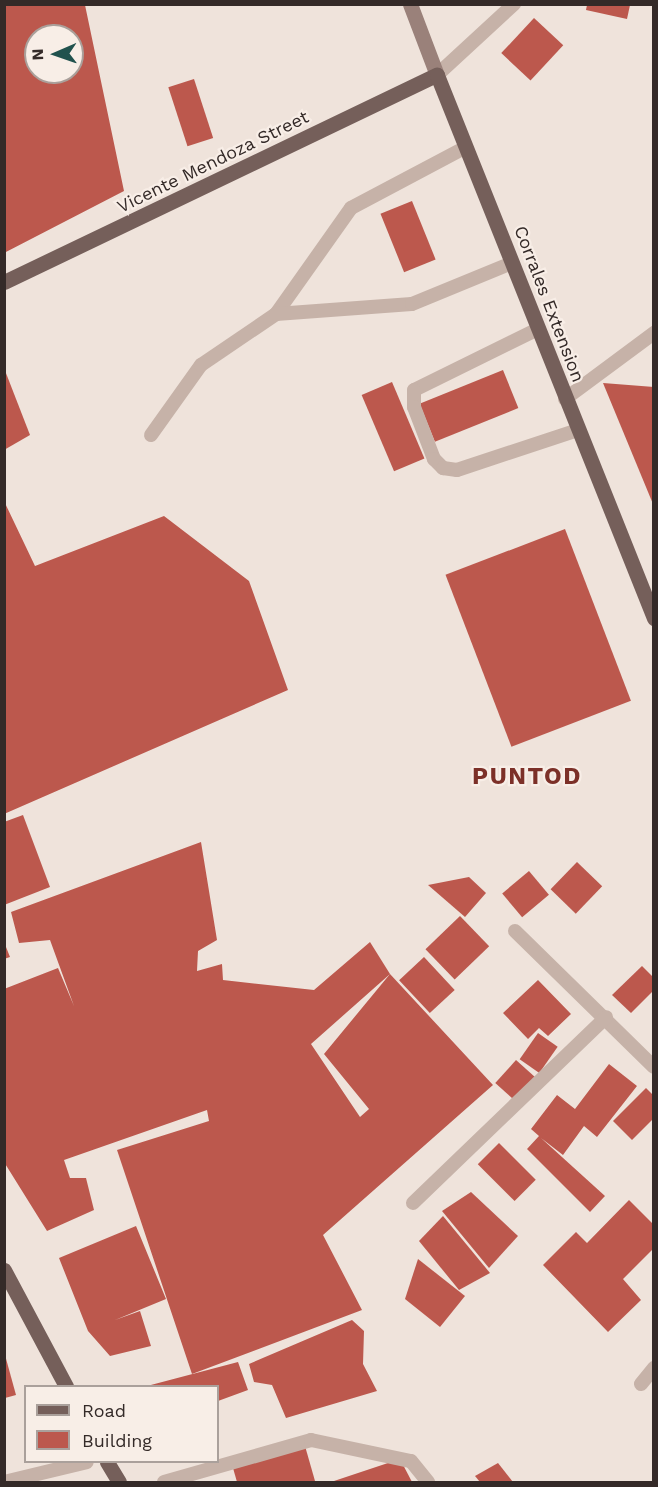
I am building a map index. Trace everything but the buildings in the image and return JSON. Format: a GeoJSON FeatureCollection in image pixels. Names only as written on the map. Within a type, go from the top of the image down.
{"type":"FeatureCollection","features":[{"type":"Feature","properties":{"kind":"main road","name":"Corrales Extension"},"geometry":{"type":"LineString","coordinates":[[410,4],[565,399],[654,618]]}},
{"type":"Feature","properties":{"kind":"main road","name":"Vicente Mendoza Street"},"geometry":{"type":"LineString","coordinates":[[4,282],[437,75]]}},
{"type":"Feature","properties":{"kind":"main road"},"geometry":{"type":"LineString","coordinates":[[4,1270],[65,1385]]}},
{"type":"Feature","properties":{"kind":"main road"},"geometry":{"type":"LineString","coordinates":[[108,1463],[118,1482]]}},
{"type":"Feature","properties":{"kind":"lane"},"geometry":{"type":"LineString","coordinates":[[437,75],[514,4]]}},
{"type":"Feature","properties":{"kind":"lane"},"geometry":{"type":"LineString","coordinates":[[151,435],[201,365],[276,314],[351,208],[466,147]]}},
{"type":"Feature","properties":{"kind":"lane"},"geometry":{"type":"LineString","coordinates":[[276,314],[412,304],[512,263]]}},
{"type":"Feature","properties":{"kind":"lane"},"geometry":{"type":"LineString","coordinates":[[538,329],[414,390],[414,407],[434,459],[443,468],[457,471],[578,430]]}},
{"type":"Feature","properties":{"kind":"lane"},"geometry":{"type":"LineString","coordinates":[[565,399],[654,333]]}},
{"type":"Feature","properties":{"kind":"lane"},"geometry":{"type":"LineString","coordinates":[[514,931],[606,1017],[654,1067]]}},
{"type":"Feature","properties":{"kind":"lane"},"geometry":{"type":"LineString","coordinates":[[412,1203],[606,1017]]}},
{"type":"Feature","properties":{"kind":"lane"},"geometry":{"type":"LineString","coordinates":[[641,1384],[654,1368]]}},
{"type":"Feature","properties":{"kind":"lane"},"geometry":{"type":"LineString","coordinates":[[164,1482],[310,1440],[411,1461],[428,1482]]}},
{"type":"Feature","properties":{"kind":"lane"},"geometry":{"type":"LineString","coordinates":[[4,1482],[79,1463]]}},
{"type":"Feature","properties":{"kind":"district","name":"PUNTOD"},"geometry":{"type":"Point","coordinates":[527,777]}}]}
